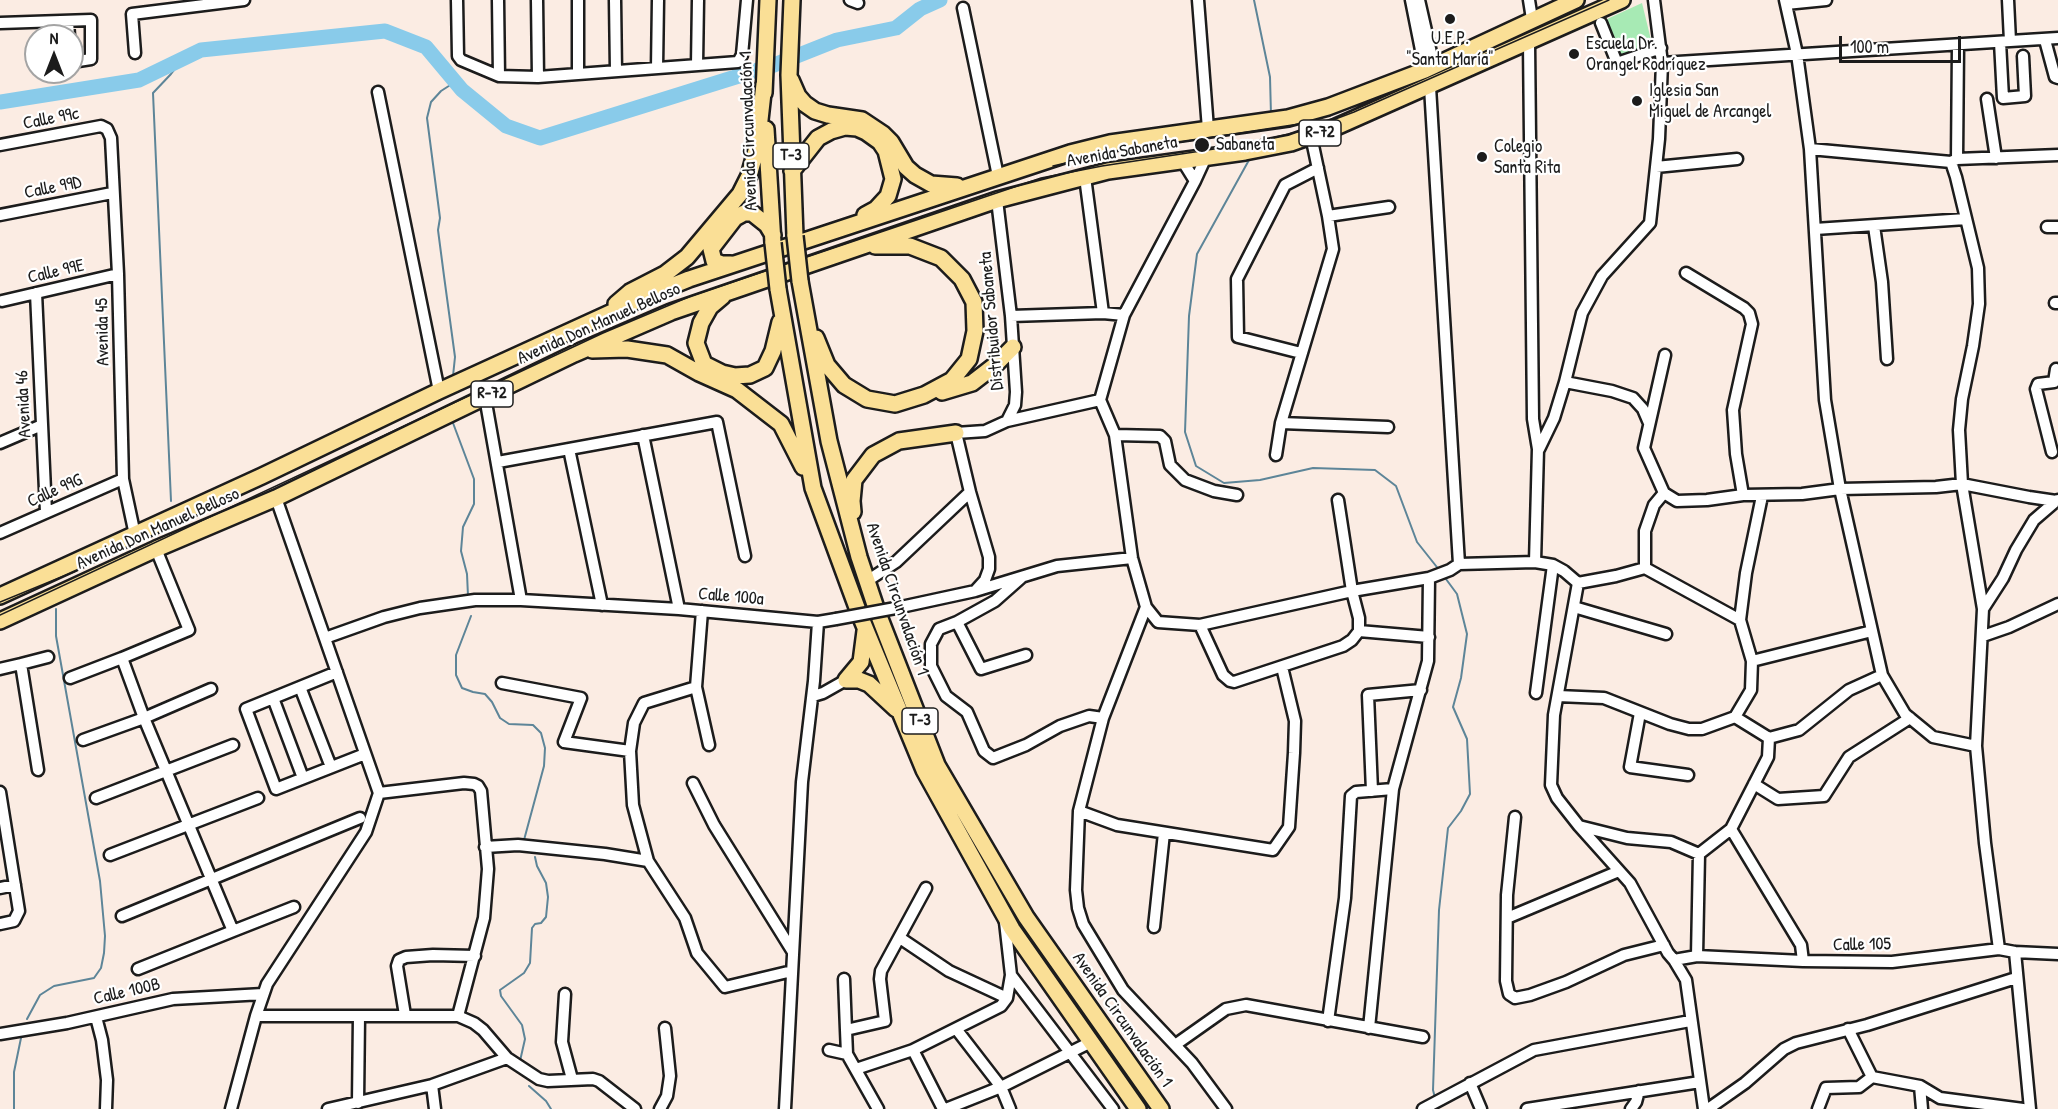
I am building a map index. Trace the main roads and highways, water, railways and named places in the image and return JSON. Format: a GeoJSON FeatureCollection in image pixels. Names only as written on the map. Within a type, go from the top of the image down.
{"type":"FeatureCollection","features":[{"type":"Feature","properties":{"kind":"main road","name":"Avenida Circunvalación 1"},"geometry":{"type":"LineString","coordinates":[[768,0],[764,84],[773,239],[778,290],[813,488],[865,627],[924,770],[1004,916],[1091,1042],[1130,1107]]}},
{"type":"Feature","properties":{"kind":"main road","name":"Avenida Circunvalación 1"},"geometry":{"type":"LineString","coordinates":[[792,0],[789,75],[795,236],[800,281],[829,441],[859,557],[937,765],[1026,917],[1161,1109]]}},
{"type":"Feature","properties":{"kind":"main road","name":"Avenida Sabaneta"},"geometry":{"type":"LineString","coordinates":[[968,186],[1070,153],[1110,143],[1298,116],[1328,107],[1429,68],[1575,0]]}},
{"type":"Feature","properties":{"kind":"main road","name":"Avenida Sabaneta"},"geometry":{"type":"LineString","coordinates":[[997,200],[1085,177],[1291,143],[1336,127],[1430,87],[1622,0]]}},
{"type":"Feature","properties":{"kind":"main road"},"geometry":{"type":"LineString","coordinates":[[789,75],[798,96],[805,104],[828,115],[850,117],[872,126],[891,142],[906,167],[915,175],[931,184],[968,186]]}},
{"type":"Feature","properties":{"kind":"main road"},"geometry":{"type":"LineString","coordinates":[[602,316],[630,292],[665,274],[687,257],[740,194],[749,176],[757,147],[764,84]]}},
{"type":"Feature","properties":{"kind":"main road"},"geometry":{"type":"LineString","coordinates":[[792,171],[818,138],[831,131],[844,127],[857,128],[880,142],[890,162],[893,179],[888,196],[876,209],[841,228]]}},
{"type":"Feature","properties":{"kind":"main road","name":"Avenida Don Manuel Belloso"},"geometry":{"type":"LineString","coordinates":[[0,596],[135,535],[439,391],[658,292],[734,264],[968,186]]}},
{"type":"Feature","properties":{"kind":"main road","name":"Avenida Don Manuel Belloso"},"geometry":{"type":"LineString","coordinates":[[0,621],[156,549],[276,498],[574,354],[671,312],[997,200]]}},
{"type":"Feature","properties":{"kind":"main road"},"geometry":{"type":"LineString","coordinates":[[734,264],[714,261],[711,249],[735,218],[744,213],[752,213],[767,225],[773,239]]}},
{"type":"Feature","properties":{"kind":"main road"},"geometry":{"type":"LineString","coordinates":[[863,246],[910,246],[941,258],[962,279],[974,302],[975,331],[969,359],[952,381],[924,395]]}},
{"type":"Feature","properties":{"kind":"main road"},"geometry":{"type":"LineString","coordinates":[[730,291],[710,307],[701,323],[696,344],[704,363],[722,373],[735,376],[750,375],[765,368],[773,351],[782,313]]}},
{"type":"Feature","properties":{"kind":"main road"},"geometry":{"type":"LineString","coordinates":[[804,308],[827,365],[844,385],[867,399],[895,404],[924,395],[957,389],[972,383],[1013,347]]}},
{"type":"Feature","properties":{"kind":"main road"},"geometry":{"type":"LineString","coordinates":[[574,354],[597,350],[627,349],[667,355],[737,390],[781,424],[813,488]]}},
{"type":"Feature","properties":{"kind":"main road"},"geometry":{"type":"LineString","coordinates":[[859,557],[852,501],[854,480],[873,454],[899,441],[956,433]]}},
{"type":"Feature","properties":{"kind":"main road"},"geometry":{"type":"LineString","coordinates":[[865,627],[861,662],[846,680],[859,680],[869,684],[900,712]]}},
{"type":"Feature","properties":{"kind":"waterway"},"geometry":{"type":"LineString","coordinates":[[0,102],[139,80],[201,50],[385,31],[426,47],[462,90],[506,126],[540,138],[774,65],[837,40],[896,28],[920,9],[940,0]]}},
{"type":"Feature","properties":{"kind":"waterway"},"geometry":{"type":"LineString","coordinates":[[1254,0],[1270,77],[1271,115]]}},
{"type":"Feature","properties":{"kind":"waterway"},"geometry":{"type":"LineString","coordinates":[[171,501],[153,93],[183,59]]}},
{"type":"Feature","properties":{"kind":"waterway"},"geometry":{"type":"LineString","coordinates":[[453,376],[455,357],[438,230],[440,218],[427,118],[431,102],[441,91],[455,82]]}},
{"type":"Feature","properties":{"kind":"waterway"},"geometry":{"type":"LineString","coordinates":[[1249,160],[1197,254],[1189,316],[1185,432],[1196,466],[1224,483],[1260,480],[1313,468],[1375,470],[1396,486],[1417,542],[1440,571]]}},
{"type":"Feature","properties":{"kind":"waterway"},"geometry":{"type":"LineString","coordinates":[[453,423],[474,479],[474,504],[463,527],[461,551],[467,574],[468,596]]}},
{"type":"Feature","properties":{"kind":"waterway"},"geometry":{"type":"LineString","coordinates":[[1435,1098],[1433,1090],[1439,910],[1448,828],[1470,794],[1467,739],[1453,707],[1461,678],[1467,634],[1457,594],[1443,575]]}},
{"type":"Feature","properties":{"kind":"waterway"},"geometry":{"type":"LineString","coordinates":[[27,1019],[40,995],[54,986],[94,978],[101,968],[104,953],[105,936],[100,881],[56,636],[56,609]]}},
{"type":"Feature","properties":{"kind":"waterway"},"geometry":{"type":"LineString","coordinates":[[471,616],[456,655],[456,675],[462,688],[485,694],[500,718],[509,724],[533,725],[541,733],[545,748],[544,766],[524,840]]}},
{"type":"Feature","properties":{"kind":"waterway"},"geometry":{"type":"LineString","coordinates":[[520,1061],[525,1039],[522,1025],[501,996],[500,990],[524,973],[530,963],[532,928],[546,917],[548,897],[546,883],[535,857]]}},
{"type":"Feature","properties":{"kind":"waterway"},"geometry":{"type":"LineString","coordinates":[[14,1109],[14,1072],[21,1038]]}},
{"type":"Feature","properties":{"kind":"waterway"},"geometry":{"type":"LineString","coordinates":[[529,1086],[546,1101],[551,1109]]}},
{"type":"Feature","properties":{"kind":"tram line"},"geometry":{"type":"LineString","coordinates":[[0,615],[603,333],[691,296],[1041,178],[1102,166],[1247,144],[1309,129],[1354,112],[1609,0]]}},
{"type":"Feature","properties":{"kind":"tram line"},"geometry":{"type":"LineString","coordinates":[[1053,166],[1108,153],[1299,124]]}},
{"type":"Feature","properties":{"kind":"tram line"},"geometry":{"type":"LineString","coordinates":[[0,602],[76,571]]}},
{"type":"Feature","properties":{"kind":"place","name":"U.E.P. \"Santa María\""},"geometry":{"type":"Point","coordinates":[1450,19]}},
{"type":"Feature","properties":{"kind":"place","name":"Escuela Dr. Orangel Rodríguez"},"geometry":{"type":"Point","coordinates":[1574,54]}},
{"type":"Feature","properties":{"kind":"place","name":"Iglesia San Miguel de Arcangel"},"geometry":{"type":"Point","coordinates":[1637,101]}},
{"type":"Feature","properties":{"kind":"place","name":"Sabaneta"},"geometry":{"type":"Point","coordinates":[1202,145]}},
{"type":"Feature","properties":{"kind":"place","name":"Colegio Santa Rita"},"geometry":{"type":"Point","coordinates":[1482,157]}}]}
